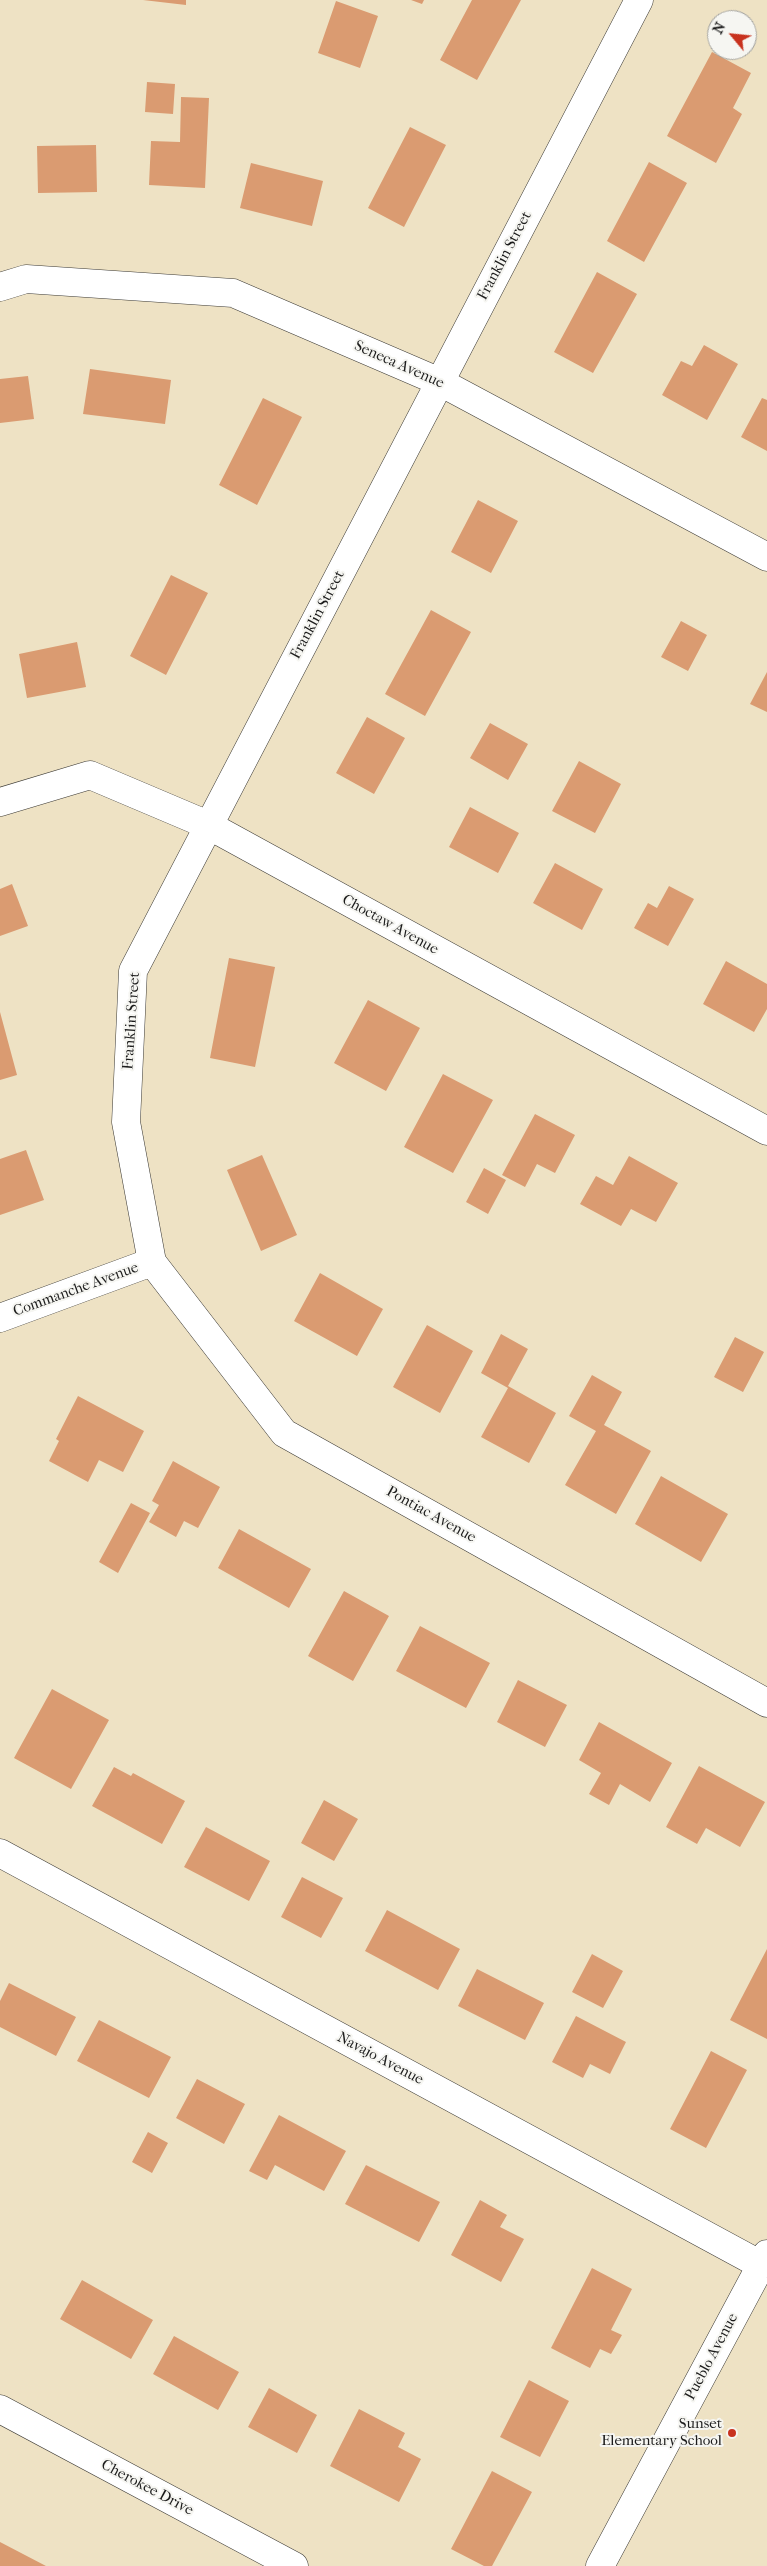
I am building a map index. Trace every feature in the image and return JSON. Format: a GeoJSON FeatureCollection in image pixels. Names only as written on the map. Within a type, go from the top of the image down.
{"type":"FeatureCollection","features":[{"type":"Feature","properties":{"kind":"street","name":"Franklin Street"},"geometry":{"type":"LineString","coordinates":[[152,1262],[126,1122],[133,971],[639,0]]}},
{"type":"Feature","properties":{"kind":"street","name":"Seneca Avenue"},"geometry":{"type":"LineString","coordinates":[[0,287],[26,279],[233,293],[440,382],[767,557]]}},
{"type":"Feature","properties":{"kind":"street","name":"Choctaw Avenue"},"geometry":{"type":"LineString","coordinates":[[0,802],[90,775],[208,825],[767,1131]]}},
{"type":"Feature","properties":{"kind":"street","name":"Commanche Avenue"},"geometry":{"type":"LineString","coordinates":[[0,1318],[152,1262]]}},
{"type":"Feature","properties":{"kind":"street","name":"Pontiac Avenue"},"geometry":{"type":"LineString","coordinates":[[152,1262],[284,1433],[767,1703]]}},
{"type":"Feature","properties":{"kind":"street","name":"Navajo Avenue"},"geometry":{"type":"LineString","coordinates":[[0,1853],[764,2260]]}},
{"type":"Feature","properties":{"kind":"street","name":"Pueblo Avenue"},"geometry":{"type":"LineString","coordinates":[[600,2566],[764,2260]]}},
{"type":"Feature","properties":{"kind":"street","name":"Cherokee Drive"},"geometry":{"type":"LineString","coordinates":[[0,2409],[294,2566]]}},
{"type":"Feature","properties":{"kind":"building"},"geometry":{"type":"Polygon","coordinates":[[[143,0],[186,0],[186,5],[143,0]]]}},
{"type":"Feature","properties":{"kind":"building"},"geometry":{"type":"Polygon","coordinates":[[[411,0],[424,0],[422,4],[411,0]]]}},
{"type":"Feature","properties":{"kind":"building"},"geometry":{"type":"Polygon","coordinates":[[[472,0],[521,0],[477,80],[440,60],[472,0]]]}},
{"type":"Feature","properties":{"kind":"building"},"geometry":{"type":"Polygon","coordinates":[[[336,1],[378,16],[360,68],[318,53],[336,1]]]}},
{"type":"Feature","properties":{"kind":"building"},"geometry":{"type":"Polygon","coordinates":[[[708,60],[727,60],[751,73],[733,108],[742,114],[716,163],[667,136],[708,60]]]}},
{"type":"Feature","properties":{"kind":"building"},"geometry":{"type":"Polygon","coordinates":[[[147,82],[175,84],[173,114],[145,112],[147,82]]]}},
{"type":"Feature","properties":{"kind":"building"},"geometry":{"type":"Polygon","coordinates":[[[181,97],[209,98],[205,188],[149,185],[151,141],[180,142],[181,97]]]}},
{"type":"Feature","properties":{"kind":"building"},"geometry":{"type":"Polygon","coordinates":[[[410,127],[446,145],[404,227],[368,208],[410,127]]]}},
{"type":"Feature","properties":{"kind":"building"},"geometry":{"type":"Polygon","coordinates":[[[96,145],[97,192],[38,193],[37,146],[96,145]]]}},
{"type":"Feature","properties":{"kind":"building"},"geometry":{"type":"Polygon","coordinates":[[[649,162],[687,183],[644,262],[607,241],[649,162]]]}},
{"type":"Feature","properties":{"kind":"building"},"geometry":{"type":"Polygon","coordinates":[[[251,163],[323,181],[312,226],[240,208],[251,163]]]}},
{"type":"Feature","properties":{"kind":"building"},"geometry":{"type":"Polygon","coordinates":[[[597,272],[637,294],[593,373],[554,352],[597,272]]]}},
{"type":"Feature","properties":{"kind":"building"},"geometry":{"type":"Polygon","coordinates":[[[704,345],[738,364],[707,420],[662,395],[681,361],[692,366],[704,345]]]}},
{"type":"Feature","properties":{"kind":"building"},"geometry":{"type":"Polygon","coordinates":[[[90,369],[171,380],[165,424],[83,414],[90,369]]]}},
{"type":"Feature","properties":{"kind":"building"},"geometry":{"type":"Polygon","coordinates":[[[28,376],[34,419],[0,423],[0,379],[28,376]]]}},
{"type":"Feature","properties":{"kind":"building"},"geometry":{"type":"Polygon","coordinates":[[[263,398],[302,417],[257,505],[219,485],[263,398]]]}},
{"type":"Feature","properties":{"kind":"building"},"geometry":{"type":"Polygon","coordinates":[[[762,398],[767,400],[767,451],[741,437],[762,398]]]}},
{"type":"Feature","properties":{"kind":"building"},"geometry":{"type":"Polygon","coordinates":[[[478,500],[518,521],[491,573],[451,552],[478,500]]]}},
{"type":"Feature","properties":{"kind":"building"},"geometry":{"type":"Polygon","coordinates":[[[171,575],[208,593],[166,675],[130,656],[171,575]]]}},
{"type":"Feature","properties":{"kind":"building"},"geometry":{"type":"Polygon","coordinates":[[[431,610],[471,632],[425,716],[385,694],[431,610]]]}},
{"type":"Feature","properties":{"kind":"building"},"geometry":{"type":"Polygon","coordinates":[[[681,621],[707,635],[688,671],[661,657],[681,621]]]}},
{"type":"Feature","properties":{"kind":"building"},"geometry":{"type":"Polygon","coordinates":[[[77,642],[86,687],[27,698],[19,654],[77,642]]]}},
{"type":"Feature","properties":{"kind":"building"},"geometry":{"type":"Polygon","coordinates":[[[767,672],[767,712],[750,704],[767,672]]]}},
{"type":"Feature","properties":{"kind":"building"},"geometry":{"type":"Polygon","coordinates":[[[367,717],[405,738],[374,794],[336,773],[367,717]]]}},
{"type":"Feature","properties":{"kind":"building"},"geometry":{"type":"Polygon","coordinates":[[[490,723],[528,744],[508,780],[470,758],[490,723]]]}},
{"type":"Feature","properties":{"kind":"building"},"geometry":{"type":"Polygon","coordinates":[[[579,761],[621,784],[595,833],[552,811],[579,761]]]}},
{"type":"Feature","properties":{"kind":"building"},"geometry":{"type":"Polygon","coordinates":[[[470,807],[519,833],[498,873],[449,847],[470,807]]]}},
{"type":"Feature","properties":{"kind":"building"},"geometry":{"type":"Polygon","coordinates":[[[555,863],[603,889],[582,930],[533,903],[555,863]]]}},
{"type":"Feature","properties":{"kind":"building"},"geometry":{"type":"Polygon","coordinates":[[[12,884],[28,926],[0,936],[0,889],[12,884]]]}},
{"type":"Feature","properties":{"kind":"building"},"geometry":{"type":"Polygon","coordinates":[[[669,886],[694,899],[668,946],[634,928],[648,903],[657,908],[669,886]]]}},
{"type":"Feature","properties":{"kind":"building"},"geometry":{"type":"Polygon","coordinates":[[[229,958],[275,967],[255,1067],[210,1058],[229,958]]]}},
{"type":"Feature","properties":{"kind":"building"},"geometry":{"type":"Polygon","coordinates":[[[726,961],[767,984],[767,1009],[754,1032],[703,1004],[726,961]]]}},
{"type":"Feature","properties":{"kind":"building"},"geometry":{"type":"Polygon","coordinates":[[[368,1000],[420,1028],[386,1091],[334,1063],[368,1000]]]}},
{"type":"Feature","properties":{"kind":"building"},"geometry":{"type":"Polygon","coordinates":[[[0,1012],[17,1075],[0,1080],[0,1012]]]}},
{"type":"Feature","properties":{"kind":"building"},"geometry":{"type":"Polygon","coordinates":[[[443,1074],[493,1100],[453,1173],[404,1147],[443,1074]]]}},
{"type":"Feature","properties":{"kind":"building"},"geometry":{"type":"Polygon","coordinates":[[[535,1114],[575,1135],[555,1173],[537,1164],[525,1187],[502,1175],[535,1114]]]}},
{"type":"Feature","properties":{"kind":"building"},"geometry":{"type":"Polygon","coordinates":[[[26,1150],[44,1200],[0,1215],[0,1159],[26,1150]]]}},
{"type":"Feature","properties":{"kind":"building"},"geometry":{"type":"Polygon","coordinates":[[[262,1155],[297,1235],[261,1251],[227,1170],[262,1155]]]}},
{"type":"Feature","properties":{"kind":"building"},"geometry":{"type":"Polygon","coordinates":[[[629,1156],[678,1183],[656,1222],[631,1209],[621,1226],[580,1204],[596,1176],[613,1185],[629,1156]]]}},
{"type":"Feature","properties":{"kind":"building"},"geometry":{"type":"Polygon","coordinates":[[[484,1168],[506,1180],[488,1214],[466,1202],[484,1168]]]}},
{"type":"Feature","properties":{"kind":"building"},"geometry":{"type":"Polygon","coordinates":[[[320,1273],[383,1309],[357,1356],[294,1321],[320,1273]]]}},
{"type":"Feature","properties":{"kind":"building"},"geometry":{"type":"Polygon","coordinates":[[[427,1325],[473,1351],[440,1413],[393,1387],[427,1325]]]}},
{"type":"Feature","properties":{"kind":"building"},"geometry":{"type":"Polygon","coordinates":[[[501,1334],[528,1349],[508,1386],[556,1413],[529,1463],[481,1437],[508,1388],[481,1373],[501,1334]]]}},
{"type":"Feature","properties":{"kind":"building"},"geometry":{"type":"Polygon","coordinates":[[[735,1337],[764,1352],[743,1392],[714,1377],[735,1337]]]}},
{"type":"Feature","properties":{"kind":"building"},"geometry":{"type":"Polygon","coordinates":[[[592,1375],[622,1392],[604,1425],[651,1451],[616,1514],[565,1485],[596,1431],[569,1416],[592,1375]]]}},
{"type":"Feature","properties":{"kind":"building"},"geometry":{"type":"Polygon","coordinates":[[[78,1396],[144,1431],[123,1472],[99,1460],[88,1482],[49,1461],[59,1441],[56,1439],[78,1396]]]}},
{"type":"Feature","properties":{"kind":"building"},"geometry":{"type":"Polygon","coordinates":[[[173,1461],[220,1487],[198,1528],[184,1521],[176,1537],[149,1522],[159,1505],[152,1501],[173,1461]]]}},
{"type":"Feature","properties":{"kind":"building"},"geometry":{"type":"Polygon","coordinates":[[[661,1476],[728,1514],[701,1562],[635,1524],[661,1476]]]}},
{"type":"Feature","properties":{"kind":"building"},"geometry":{"type":"Polygon","coordinates":[[[131,1503],[150,1513],[118,1573],[99,1562],[131,1503]]]}},
{"type":"Feature","properties":{"kind":"building"},"geometry":{"type":"Polygon","coordinates":[[[239,1529],[311,1569],[289,1608],[218,1568],[239,1529]]]}},
{"type":"Feature","properties":{"kind":"building"},"geometry":{"type":"Polygon","coordinates":[[[344,1591],[389,1616],[353,1681],[308,1656],[344,1591]]]}},
{"type":"Feature","properties":{"kind":"building"},"geometry":{"type":"Polygon","coordinates":[[[420,1626],[490,1663],[466,1708],[396,1671],[420,1626]]]}},
{"type":"Feature","properties":{"kind":"building"},"geometry":{"type":"Polygon","coordinates":[[[518,1680],[567,1705],[545,1747],[497,1722],[518,1680]]]}},
{"type":"Feature","properties":{"kind":"building"},"geometry":{"type":"Polygon","coordinates":[[[52,1689],[109,1720],[71,1789],[14,1758],[52,1689]]]}},
{"type":"Feature","properties":{"kind":"building"},"geometry":{"type":"Polygon","coordinates":[[[599,1722],[672,1763],[650,1802],[620,1784],[609,1805],[589,1794],[601,1773],[579,1760],[599,1722]]]}},
{"type":"Feature","properties":{"kind":"building"},"geometry":{"type":"Polygon","coordinates":[[[699,1766],[765,1802],[740,1847],[706,1828],[697,1844],[666,1827],[699,1766]]]}},
{"type":"Feature","properties":{"kind":"building"},"geometry":{"type":"Polygon","coordinates":[[[114,1767],[131,1776],[133,1773],[185,1801],[162,1844],[92,1806],[114,1767]]]}},
{"type":"Feature","properties":{"kind":"building"},"geometry":{"type":"Polygon","coordinates":[[[324,1800],[358,1819],[334,1861],[301,1843],[324,1800]]]}},
{"type":"Feature","properties":{"kind":"building"},"geometry":{"type":"Polygon","coordinates":[[[206,1827],[270,1861],[249,1901],[184,1867],[206,1827]]]}},
{"type":"Feature","properties":{"kind":"building"},"geometry":{"type":"Polygon","coordinates":[[[302,1877],[343,1898],[321,1938],[281,1917],[302,1877]]]}},
{"type":"Feature","properties":{"kind":"building"},"geometry":{"type":"Polygon","coordinates":[[[387,1910],[460,1949],[438,1990],[365,1951],[387,1910]]]}},
{"type":"Feature","properties":{"kind":"building"},"geometry":{"type":"Polygon","coordinates":[[[767,1949],[767,2039],[730,2020],[767,1949]]]}},
{"type":"Feature","properties":{"kind":"building"},"geometry":{"type":"Polygon","coordinates":[[[592,1954],[623,1971],[603,2008],[572,1992],[592,1954]]]}},
{"type":"Feature","properties":{"kind":"building"},"geometry":{"type":"Polygon","coordinates":[[[477,1969],[544,2003],[525,2040],[458,2006],[477,1969]]]}},
{"type":"Feature","properties":{"kind":"building"},"geometry":{"type":"Polygon","coordinates":[[[9,1983],[76,2017],[56,2056],[0,2027],[0,2001],[9,1983]]]}},
{"type":"Feature","properties":{"kind":"building"},"geometry":{"type":"Polygon","coordinates":[[[576,2016],[626,2042],[610,2074],[590,2064],[583,2078],[552,2062],[576,2016]]]}},
{"type":"Feature","properties":{"kind":"building"},"geometry":{"type":"Polygon","coordinates":[[[99,2020],[171,2057],[149,2098],[77,2061],[99,2020]]]}},
{"type":"Feature","properties":{"kind":"building"},"geometry":{"type":"Polygon","coordinates":[[[711,2051],[747,2070],[706,2148],[670,2129],[711,2051]]]}},
{"type":"Feature","properties":{"kind":"building"},"geometry":{"type":"Polygon","coordinates":[[[197,2079],[245,2104],[224,2144],[176,2118],[197,2079]]]}},
{"type":"Feature","properties":{"kind":"building"},"geometry":{"type":"Polygon","coordinates":[[[279,2115],[346,2151],[324,2191],[275,2165],[267,2180],[249,2171],[279,2115]]]}},
{"type":"Feature","properties":{"kind":"building"},"geometry":{"type":"Polygon","coordinates":[[[148,2132],[168,2143],[152,2173],[132,2162],[148,2132]]]}},
{"type":"Feature","properties":{"kind":"building"},"geometry":{"type":"Polygon","coordinates":[[[366,2165],[440,2202],[419,2242],[345,2204],[366,2165]]]}},
{"type":"Feature","properties":{"kind":"building"},"geometry":{"type":"Polygon","coordinates":[[[480,2200],[507,2215],[500,2227],[524,2239],[501,2282],[451,2255],[480,2200]]]}},
{"type":"Feature","properties":{"kind":"building"},"geometry":{"type":"Polygon","coordinates":[[[592,2268],[632,2289],[611,2330],[622,2335],[611,2354],[600,2349],[590,2368],[551,2348],[592,2268]]]}},
{"type":"Feature","properties":{"kind":"building"},"geometry":{"type":"Polygon","coordinates":[[[82,2280],[153,2320],[131,2359],[60,2319],[82,2280]]]}},
{"type":"Feature","properties":{"kind":"building"},"geometry":{"type":"Polygon","coordinates":[[[174,2336],[239,2372],[218,2410],[153,2374],[174,2336]]]}},
{"type":"Feature","properties":{"kind":"building"},"geometry":{"type":"Polygon","coordinates":[[[529,2380],[569,2401],[540,2457],[500,2437],[529,2380]]]}},
{"type":"Feature","properties":{"kind":"building"},"geometry":{"type":"Polygon","coordinates":[[[269,2388],[317,2415],[297,2453],[248,2427],[269,2388]]]}},
{"type":"Feature","properties":{"kind":"building"},"geometry":{"type":"Polygon","coordinates":[[[359,2409],[405,2433],[398,2447],[421,2459],[399,2502],[330,2466],[359,2409]]]}},
{"type":"Feature","properties":{"kind":"building"},"geometry":{"type":"Polygon","coordinates":[[[492,2471],[532,2492],[492,2566],[484,2566],[451,2549],[492,2471]]]}},
{"type":"Feature","properties":{"kind":"building"},"geometry":{"type":"Polygon","coordinates":[[[0,2542],[46,2566],[0,2566],[0,2542]]]}},
{"type":"Feature","properties":{"kind":"place","name":"Sunset Elementary School"},"geometry":{"type":"Point","coordinates":[732,2433]}}]}
